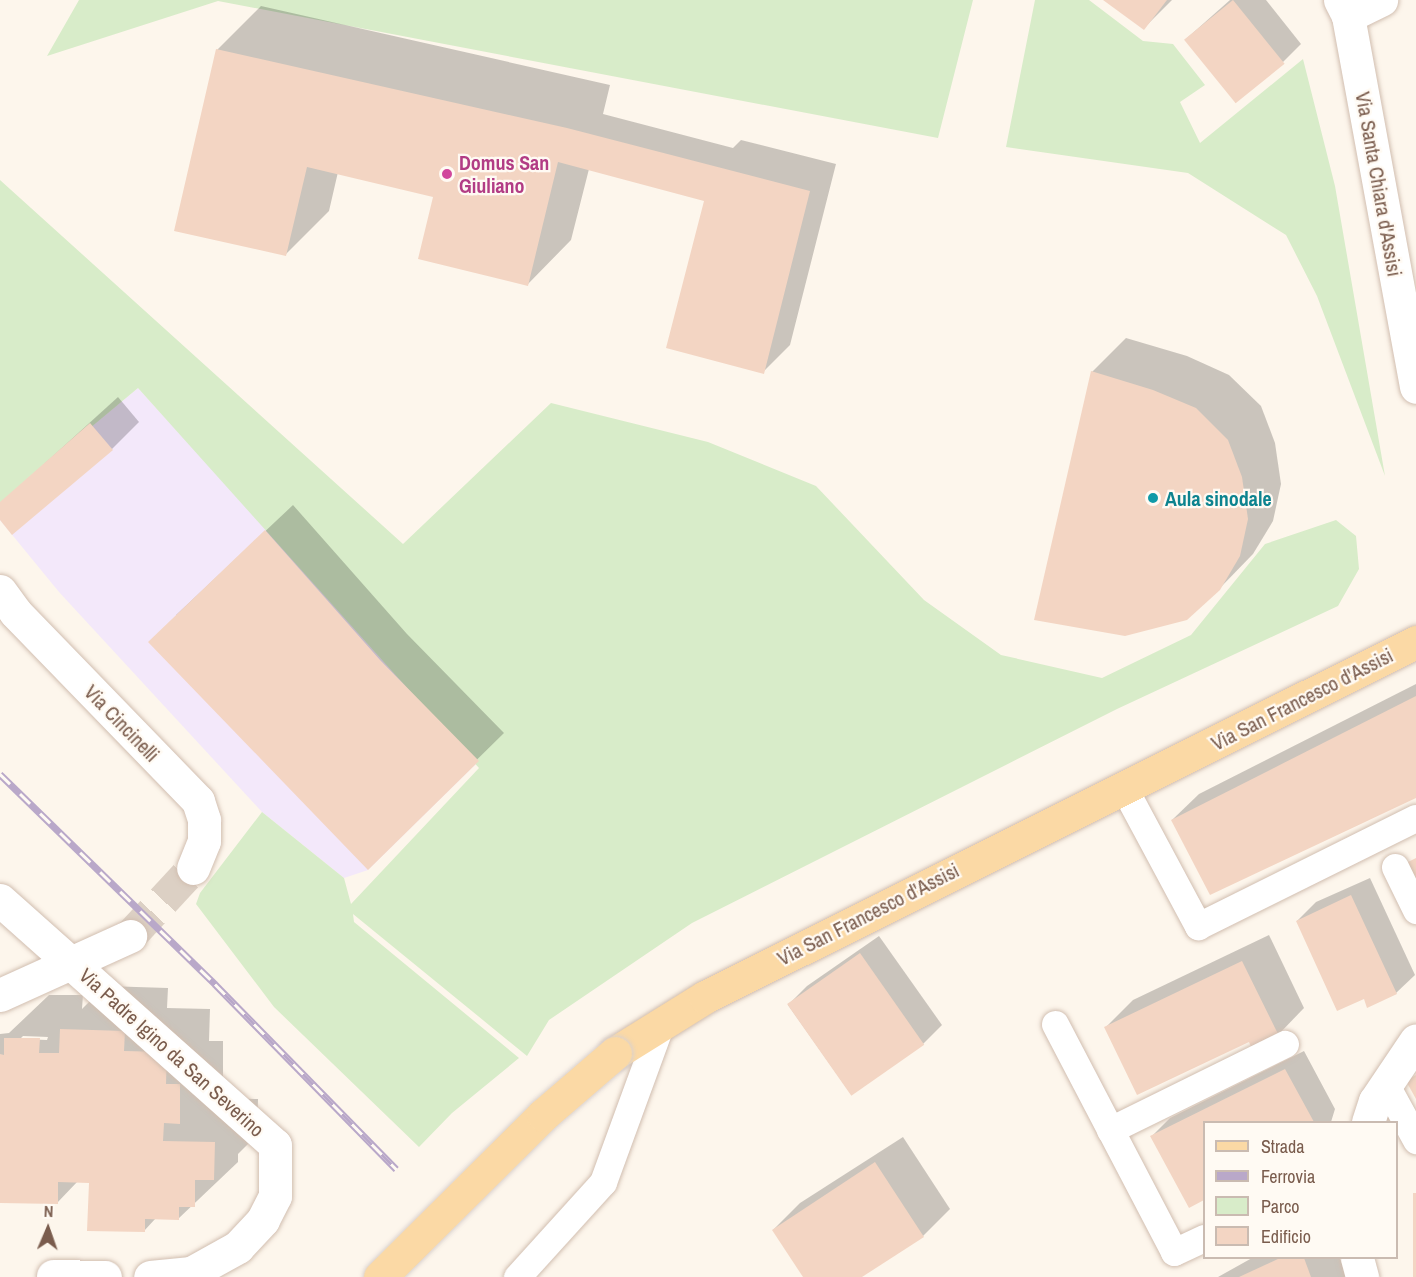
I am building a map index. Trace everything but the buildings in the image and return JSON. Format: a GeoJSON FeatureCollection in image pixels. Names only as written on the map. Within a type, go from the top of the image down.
{"type":"FeatureCollection","features":[{"type":"Feature","properties":{"kind":"main road","name":"Via San Francesco d'Assisi"},"geometry":{"type":"LineString","coordinates":[[380,1277],[543,1115],[615,1053],[662,1021],[969,862],[1124,788],[1416,642]]}},
{"type":"Feature","properties":{"kind":"street"},"geometry":{"type":"LineString","coordinates":[[1344,8],[1381,0]]}},
{"type":"Feature","properties":{"kind":"street","name":"Via Santa Chiara d'Assisi"},"geometry":{"type":"LineString","coordinates":[[1344,8],[1416,387]]}},
{"type":"Feature","properties":{"kind":"street","name":"Via Cincinelli"},"geometry":{"type":"LineString","coordinates":[[0,591],[15,612],[198,801],[204,841],[193,868]]}},
{"type":"Feature","properties":{"kind":"street","name":"Via Padre Igino da San Severino"},"geometry":{"type":"LineString","coordinates":[[0,900],[275,1145],[275,1196],[263,1220],[244,1240],[191,1273],[150,1277]]}},
{"type":"Feature","properties":{"kind":"street"},"geometry":{"type":"LineString","coordinates":[[0,995],[130,936]]}},
{"type":"Feature","properties":{"kind":"street"},"geometry":{"type":"LineString","coordinates":[[1368,1121],[1375,1101],[1416,1040]]}},
{"type":"Feature","properties":{"kind":"street"},"geometry":{"type":"LineString","coordinates":[[1358,1259],[1362,1277]]}},
{"type":"Feature","properties":{"kind":"street"},"geometry":{"type":"LineString","coordinates":[[53,1276],[105,1277]]}},
{"type":"Feature","properties":{"kind":"lane"},"geometry":{"type":"LineString","coordinates":[[1124,788],[1198,926],[1416,818]]}},
{"type":"Feature","properties":{"kind":"lane"},"geometry":{"type":"LineString","coordinates":[[1395,867],[1416,910]]}},
{"type":"Feature","properties":{"kind":"lane"},"geometry":{"type":"LineString","coordinates":[[517,1277],[603,1182],[662,1021]]}},
{"type":"Feature","properties":{"kind":"lane"},"geometry":{"type":"LineString","coordinates":[[1055,1024],[1174,1252],[1203,1238]]}},
{"type":"Feature","properties":{"kind":"lane"},"geometry":{"type":"LineString","coordinates":[[1110,1130],[1285,1044]]}},
{"type":"Feature","properties":{"kind":"lane"},"geometry":{"type":"LineString","coordinates":[[1386,1085],[1416,1140]]}},
{"type":"Feature","properties":{"kind":"shaded area"},"geometry":{"type":"Polygon","coordinates":[[[138,388],[479,761],[368,870],[344,878],[262,812],[59,592],[0,520],[0,502],[138,388]]]}},
{"type":"Feature","properties":{"kind":"green space"},"geometry":{"type":"Polygon","coordinates":[[[79,0],[973,0],[938,138],[218,1],[47,56],[79,0]]]}},
{"type":"Feature","properties":{"kind":"green space"},"geometry":{"type":"Polygon","coordinates":[[[1035,0],[1089,0],[1143,41],[1173,44],[1205,85],[1180,102],[1200,143],[1303,59],[1335,186],[1385,476],[1317,296],[1286,235],[1188,173],[1006,147],[1035,0]]]}},
{"type":"Feature","properties":{"kind":"green space"},"geometry":{"type":"Polygon","coordinates":[[[0,180],[403,544],[551,403],[708,442],[816,486],[924,600],[1001,655],[1102,678],[1191,635],[1265,544],[1336,520],[1356,536],[1359,569],[1338,606],[1117,709],[692,923],[549,1020],[527,1056],[353,914],[354,922],[519,1058],[452,1113],[419,1147],[274,1007],[196,904],[200,893],[262,812],[344,878],[351,904],[479,768],[138,388],[0,503],[0,180]]]}},
{"type":"Feature","properties":{"kind":"tunnel"},"geometry":{"type":"LineString","coordinates":[[130,936],[193,868]]}},
{"type":"Feature","properties":{"kind":"railway"},"geometry":{"type":"LineString","coordinates":[[0,774],[215,984],[396,1169]]}},
{"type":"Feature","properties":{"kind":"place","name":"Domus San Giuliano"},"geometry":{"type":"Point","coordinates":[447,174]}},
{"type":"Feature","properties":{"kind":"place","name":"Aula sinodale"},"geometry":{"type":"Point","coordinates":[1153,498]}}]}
